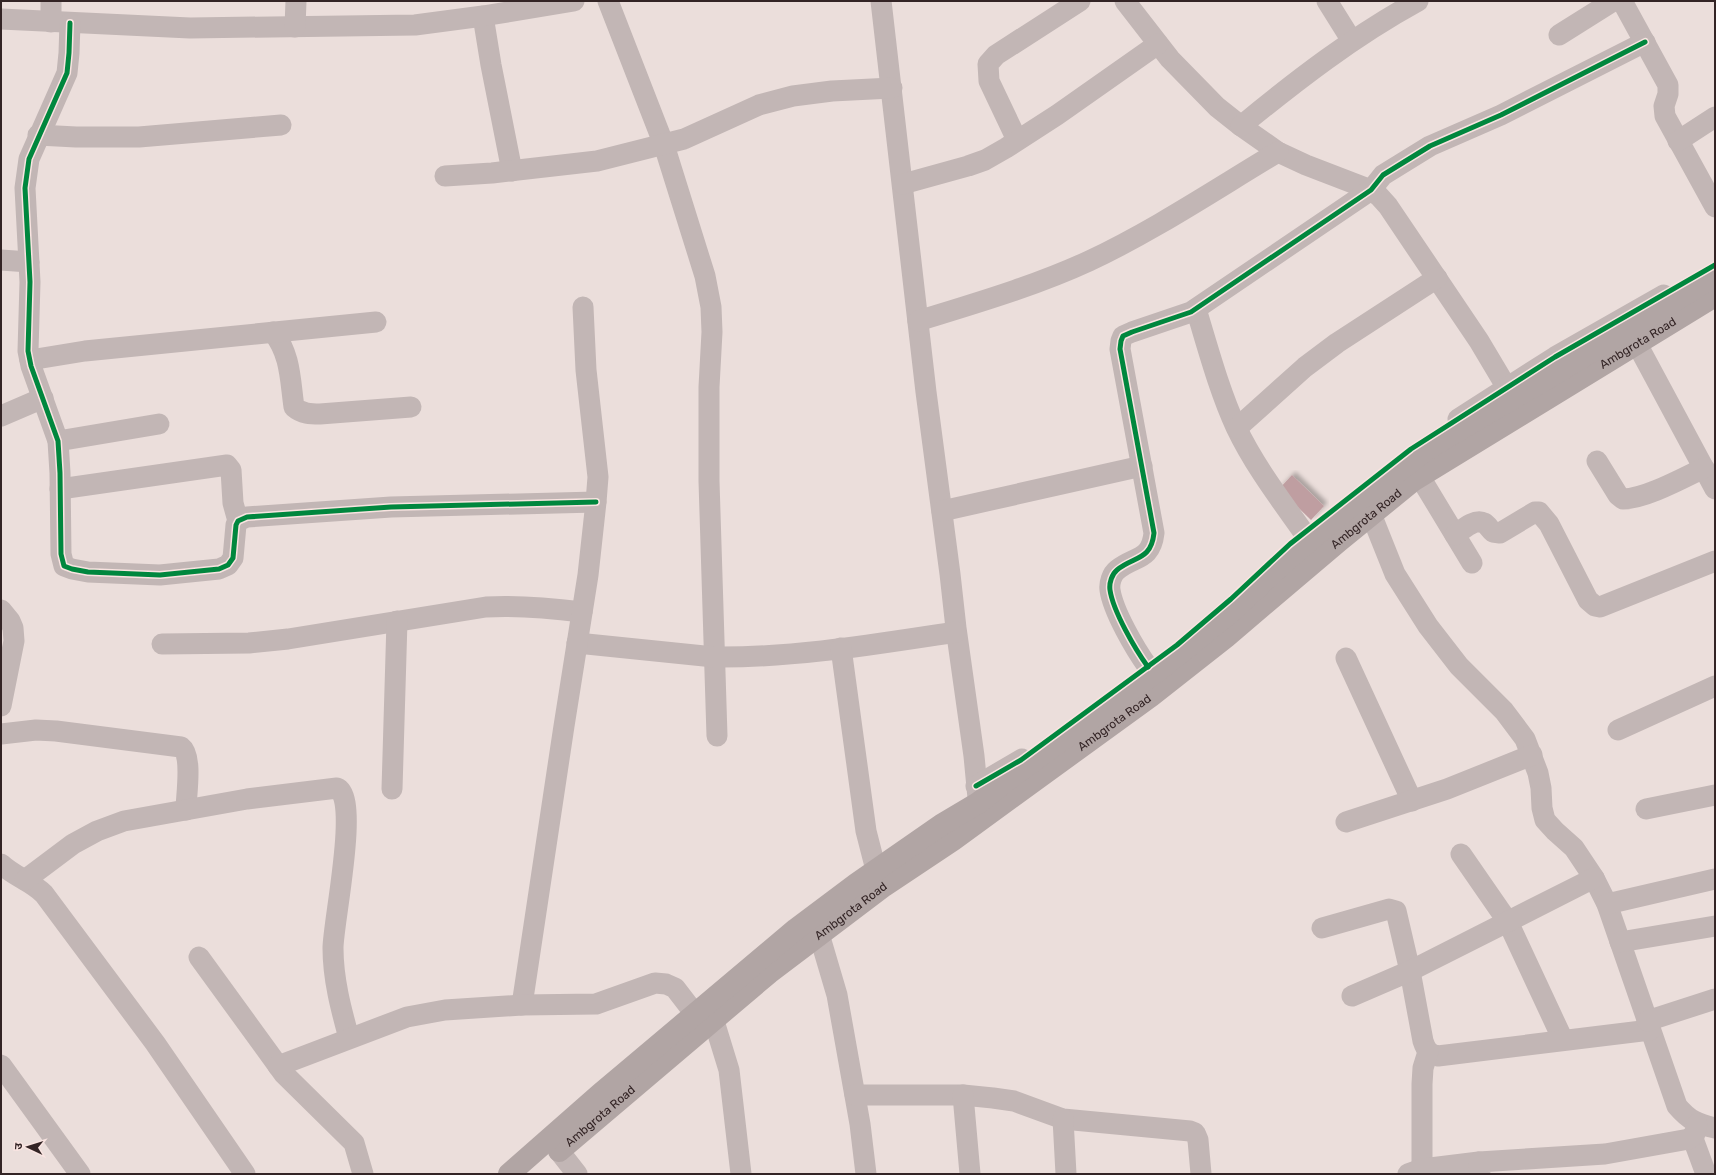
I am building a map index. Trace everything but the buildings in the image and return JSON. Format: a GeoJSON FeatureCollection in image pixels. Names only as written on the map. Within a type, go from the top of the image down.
{"type":"FeatureCollection","features":[{"type":"Feature","properties":{"kind":"main road"},"geometry":{"type":"LineString","coordinates":[[509,1174],[600,1094],[704,1016],[796,929],[843,893],[941,825],[977,795],[1028,764],[1164,666],[1230,613],[1279,567],[1343,512],[1417,455],[1715,276]]}},
{"type":"Feature","properties":{"kind":"main road","name":"Ambgrota Road"},"geometry":{"type":"LineString","coordinates":[[532,1174],[649,1076],[704,1016],[884,886],[953,840],[1151,696],[1226,637],[1371,514],[1420,477],[1715,296]]}},
{"type":"Feature","properties":{"kind":"street"},"geometry":{"type":"LineString","coordinates":[[51,1],[60,23],[69,53],[67,73],[38,135],[29,159],[26,176],[30,282],[28,351],[58,441],[61,560],[64,566],[88,572],[160,575],[219,569],[228,565],[233,558],[238,521],[233,503],[231,470],[227,465],[60,489]]}},
{"type":"Feature","properties":{"kind":"street"},"geometry":{"type":"LineString","coordinates":[[295,27],[296,1]]}},
{"type":"Feature","properties":{"kind":"street"},"geometry":{"type":"LineString","coordinates":[[1,19],[190,28],[415,24],[483,16],[574,1]]}},
{"type":"Feature","properties":{"kind":"street"},"geometry":{"type":"LineString","coordinates":[[608,1],[664,145],[701,261],[711,307],[712,332],[709,387],[709,481],[717,736]]}},
{"type":"Feature","properties":{"kind":"street"},"geometry":{"type":"LineString","coordinates":[[881,1],[956,632],[971,731],[977,795]]}},
{"type":"Feature","properties":{"kind":"street"},"geometry":{"type":"LineString","coordinates":[[1017,140],[988,81],[988,64],[996,55],[1080,1]]}},
{"type":"Feature","properties":{"kind":"street"},"geometry":{"type":"LineString","coordinates":[[1125,1],[1170,59],[1216,107],[1278,152],[1306,165],[1371,190],[1380,196],[1437,278],[1507,388]]}},
{"type":"Feature","properties":{"kind":"street"},"geometry":{"type":"LineString","coordinates":[[1327,1],[1352,41]]}},
{"type":"Feature","properties":{"kind":"street"},"geometry":{"type":"LineString","coordinates":[[1241,126],[1282,92],[1352,41],[1418,1]]}},
{"type":"Feature","properties":{"kind":"street"},"geometry":{"type":"LineString","coordinates":[[1559,35],[1613,1]]}},
{"type":"Feature","properties":{"kind":"street"},"geometry":{"type":"LineString","coordinates":[[1622,1],[1668,85],[1668,94],[1664,110],[1669,126],[1715,207]]}},
{"type":"Feature","properties":{"kind":"street"},"geometry":{"type":"LineString","coordinates":[[483,16],[512,171]]}},
{"type":"Feature","properties":{"kind":"street"},"geometry":{"type":"LineString","coordinates":[[1148,667],[1135,648],[1120,617],[1110,588],[1113,574],[1122,567],[1146,554],[1153,542],[1154,533],[1120,348],[1120,341],[1126,334],[1196,309],[1371,190],[1383,175],[1430,146],[1501,115],[1645,42]]}},
{"type":"Feature","properties":{"kind":"street"},"geometry":{"type":"LineString","coordinates":[[903,184],[985,160],[1017,140],[1158,44]]}},
{"type":"Feature","properties":{"kind":"street"},"geometry":{"type":"LineString","coordinates":[[445,176],[512,171],[597,161],[684,140],[759,105],[794,96],[832,91],[892,88]]}},
{"type":"Feature","properties":{"kind":"street"},"geometry":{"type":"LineString","coordinates":[[1678,141],[1715,117]]}},
{"type":"Feature","properties":{"kind":"street"},"geometry":{"type":"LineString","coordinates":[[38,135],[76,137],[139,137],[281,125]]}},
{"type":"Feature","properties":{"kind":"street"},"geometry":{"type":"LineString","coordinates":[[918,321],[1026,287],[1089,261],[1198,200],[1278,152]]}},
{"type":"Feature","properties":{"kind":"street"},"geometry":{"type":"LineString","coordinates":[[1,260],[29,262]]}},
{"type":"Feature","properties":{"kind":"street"},"geometry":{"type":"LineString","coordinates":[[977,795],[1021,760],[1177,645],[1304,533],[1411,449],[1555,357],[1715,265]]}},
{"type":"Feature","properties":{"kind":"street"},"geometry":{"type":"LineString","coordinates":[[1236,428],[1305,367],[1337,343],[1437,278]]}},
{"type":"Feature","properties":{"kind":"street"},"geometry":{"type":"LineString","coordinates":[[522,1005],[588,575],[596,502],[598,477],[586,370],[583,307]]}},
{"type":"Feature","properties":{"kind":"street"},"geometry":{"type":"LineString","coordinates":[[1196,309],[1227,405],[1236,428],[1247,449],[1304,533]]}},
{"type":"Feature","properties":{"kind":"street"},"geometry":{"type":"LineString","coordinates":[[30,360],[85,351],[376,322]]}},
{"type":"Feature","properties":{"kind":"street"},"geometry":{"type":"LineString","coordinates":[[273,332],[281,342],[286,355],[290,371],[294,407],[299,411],[307,414],[320,414],[411,407]]}},
{"type":"Feature","properties":{"kind":"street"},"geometry":{"type":"LineString","coordinates":[[1637,344],[1715,489]]}},
{"type":"Feature","properties":{"kind":"street"},"geometry":{"type":"LineString","coordinates":[[1,416],[43,398]]}},
{"type":"Feature","properties":{"kind":"street"},"geometry":{"type":"LineString","coordinates":[[58,441],[158,424]]}},
{"type":"Feature","properties":{"kind":"street"},"geometry":{"type":"LineString","coordinates":[[1597,461],[1618,495],[1623,499],[1637,497],[1704,468]]}},
{"type":"Feature","properties":{"kind":"street"},"geometry":{"type":"LineString","coordinates":[[942,511],[1142,466]]}},
{"type":"Feature","properties":{"kind":"street"},"geometry":{"type":"LineString","coordinates":[[1420,477],[1472,563]]}},
{"type":"Feature","properties":{"kind":"street"},"geometry":{"type":"LineString","coordinates":[[238,521],[247,517],[390,507],[596,502]]}},
{"type":"Feature","properties":{"kind":"street"},"geometry":{"type":"LineString","coordinates":[[1455,535],[1478,522],[1484,523],[1494,532],[1500,533],[1535,512],[1539,512],[1549,524],[1572,566],[1588,600],[1595,606],[1600,607],[1715,561]]}},
{"type":"Feature","properties":{"kind":"street"},"geometry":{"type":"LineString","coordinates":[[1371,514],[1389,562],[1406,593],[1428,626],[1459,666],[1513,722],[1524,739],[1532,755],[1541,788],[1542,808],[1545,820],[1574,848],[1594,878],[1607,904],[1677,1106],[1701,1129],[1706,1174]]}},
{"type":"Feature","properties":{"kind":"street"},"geometry":{"type":"LineString","coordinates":[[162,644],[248,643],[288,639],[486,607],[510,605],[582,612]]}},
{"type":"Feature","properties":{"kind":"street"},"geometry":{"type":"LineString","coordinates":[[1,610],[10,621],[14,635],[13,649],[2,693]]}},
{"type":"Feature","properties":{"kind":"street"},"geometry":{"type":"LineString","coordinates":[[392,789],[397,621]]}},
{"type":"Feature","properties":{"kind":"street"},"geometry":{"type":"LineString","coordinates":[[577,644],[714,657],[790,654],[956,632]]}},
{"type":"Feature","properties":{"kind":"street"},"geometry":{"type":"LineString","coordinates":[[841,648],[866,831],[876,870]]}},
{"type":"Feature","properties":{"kind":"street"},"geometry":{"type":"LineString","coordinates":[[1346,658],[1412,801]]}},
{"type":"Feature","properties":{"kind":"street"},"geometry":{"type":"LineString","coordinates":[[1618,730],[1715,686]]}},
{"type":"Feature","properties":{"kind":"street"},"geometry":{"type":"LineString","coordinates":[[1,734],[36,730],[56,731],[181,747],[186,754],[188,762],[186,810]]}},
{"type":"Feature","properties":{"kind":"street"},"geometry":{"type":"LineString","coordinates":[[1346,822],[1447,790],[1532,755]]}},
{"type":"Feature","properties":{"kind":"street"},"geometry":{"type":"LineString","coordinates":[[25,880],[73,844],[97,830],[124,821],[247,799],[337,788],[341,790],[344,796],[346,806],[345,862],[336,917],[333,962],[334,975],[349,1038]]}},
{"type":"Feature","properties":{"kind":"street"},"geometry":{"type":"LineString","coordinates":[[1646,809],[1715,795]]}},
{"type":"Feature","properties":{"kind":"street"},"geometry":{"type":"LineString","coordinates":[[1461,854],[1508,922],[1563,1040]]}},
{"type":"Feature","properties":{"kind":"street"},"geometry":{"type":"LineString","coordinates":[[1,864],[10,872],[37,887],[44,894],[155,1043],[245,1174]]}},
{"type":"Feature","properties":{"kind":"street"},"geometry":{"type":"LineString","coordinates":[[1352,996],[1410,971],[1594,878]]}},
{"type":"Feature","properties":{"kind":"street"},"geometry":{"type":"LineString","coordinates":[[1607,904],[1715,879]]}},
{"type":"Feature","properties":{"kind":"street"},"geometry":{"type":"LineString","coordinates":[[1322,928],[1389,909],[1396,911],[1410,971],[1423,1041],[1428,1052],[1423,1068],[1415,1172],[1480,1168],[1605,1154],[1688,1139],[1701,1129]]}},
{"type":"Feature","properties":{"kind":"street"},"geometry":{"type":"LineString","coordinates":[[1620,942],[1715,926]]}},
{"type":"Feature","properties":{"kind":"street"},"geometry":{"type":"LineString","coordinates":[[819,934],[837,995],[866,1174]]}},
{"type":"Feature","properties":{"kind":"street"},"geometry":{"type":"LineString","coordinates":[[199,957],[278,1066],[308,1100],[349,1137],[354,1144],[363,1174]]}},
{"type":"Feature","properties":{"kind":"street"},"geometry":{"type":"LineString","coordinates":[[278,1066],[407,1017],[426,1013],[522,1005],[596,1004],[650,985],[661,983],[675,988],[704,1016],[729,1070],[741,1174]]}},
{"type":"Feature","properties":{"kind":"street"},"geometry":{"type":"LineString","coordinates":[[1428,1052],[1438,1056],[1563,1040],[1648,1025],[1715,999]]}},
{"type":"Feature","properties":{"kind":"street"},"geometry":{"type":"LineString","coordinates":[[1,1065],[80,1174]]}},
{"type":"Feature","properties":{"kind":"street"},"geometry":{"type":"LineString","coordinates":[[854,1095],[963,1096],[1014,1101],[1063,1119],[1195,1133],[1198,1140],[1201,1174]]}},
{"type":"Feature","properties":{"kind":"street"},"geometry":{"type":"LineString","coordinates":[[963,1096],[970,1174]]}},
{"type":"Feature","properties":{"kind":"street"},"geometry":{"type":"LineString","coordinates":[[1063,1119],[1066,1174]]}},
{"type":"Feature","properties":{"kind":"street"},"geometry":{"type":"LineString","coordinates":[[559,1151],[577,1174]]}},
{"type":"Feature","properties":{"kind":"cycle path"},"geometry":{"type":"LineString","coordinates":[[70,23],[67,73],[29,159],[25,188],[30,282],[28,351],[31,366],[58,441],[61,554],[64,566],[88,572],[160,575],[219,569],[228,565],[233,558],[236,525],[238,521],[247,517],[391,507],[596,502]]}},
{"type":"Feature","properties":{"kind":"cycle path"},"geometry":{"type":"LineString","coordinates":[[1148,667],[1120,619],[1110,590],[1110,582],[1115,572],[1141,557],[1149,549],[1154,533],[1120,349],[1123,336],[1191,312],[1371,190],[1383,175],[1430,146],[1501,115],[1645,42]]}},
{"type":"Feature","properties":{"kind":"cycle path"},"geometry":{"type":"LineString","coordinates":[[976,786],[1021,760],[1177,645],[1231,599],[1290,544],[1411,449],[1555,357],[1715,265]]}}]}
